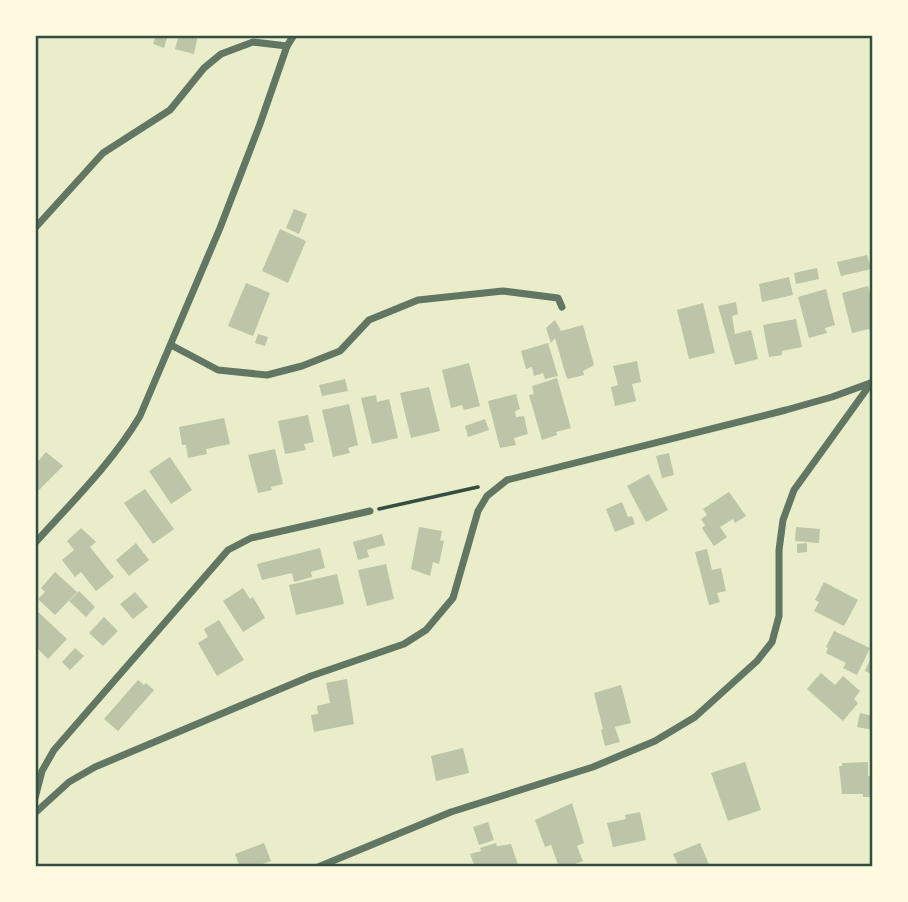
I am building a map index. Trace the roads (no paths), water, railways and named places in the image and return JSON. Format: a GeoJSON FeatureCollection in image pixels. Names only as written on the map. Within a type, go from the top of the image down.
{"type":"FeatureCollection","features":[{"type":"Feature","properties":{"kind":"street"},"geometry":{"type":"LineString","coordinates":[[35,544],[131,431],[152,392],[255,137],[287,46],[295,35]]}},
{"type":"Feature","properties":{"kind":"street"},"geometry":{"type":"LineString","coordinates":[[35,228],[95,160],[118,142],[170,110],[204,68],[220,54],[253,42],[287,46]]}},
{"type":"Feature","properties":{"kind":"street"},"geometry":{"type":"LineString","coordinates":[[171,345],[218,370],[267,374],[302,366],[340,351],[369,320],[418,300],[503,291],[558,298],[562,307]]}},
{"type":"Feature","properties":{"kind":"street"},"geometry":{"type":"LineString","coordinates":[[35,813],[69,782],[95,767],[311,676],[404,643],[426,630],[453,598],[478,511],[487,496],[508,480],[786,410],[872,384]]}},
{"type":"Feature","properties":{"kind":"street"},"geometry":{"type":"LineString","coordinates":[[318,867],[451,812],[593,766],[655,741],[695,717],[757,661],[772,642],[779,616],[779,550],[783,520],[794,490],[872,384]]}},
{"type":"Feature","properties":{"kind":"street"},"geometry":{"type":"LineString","coordinates":[[35,798],[42,771],[54,750],[228,551],[251,538],[370,511]]}}]}
